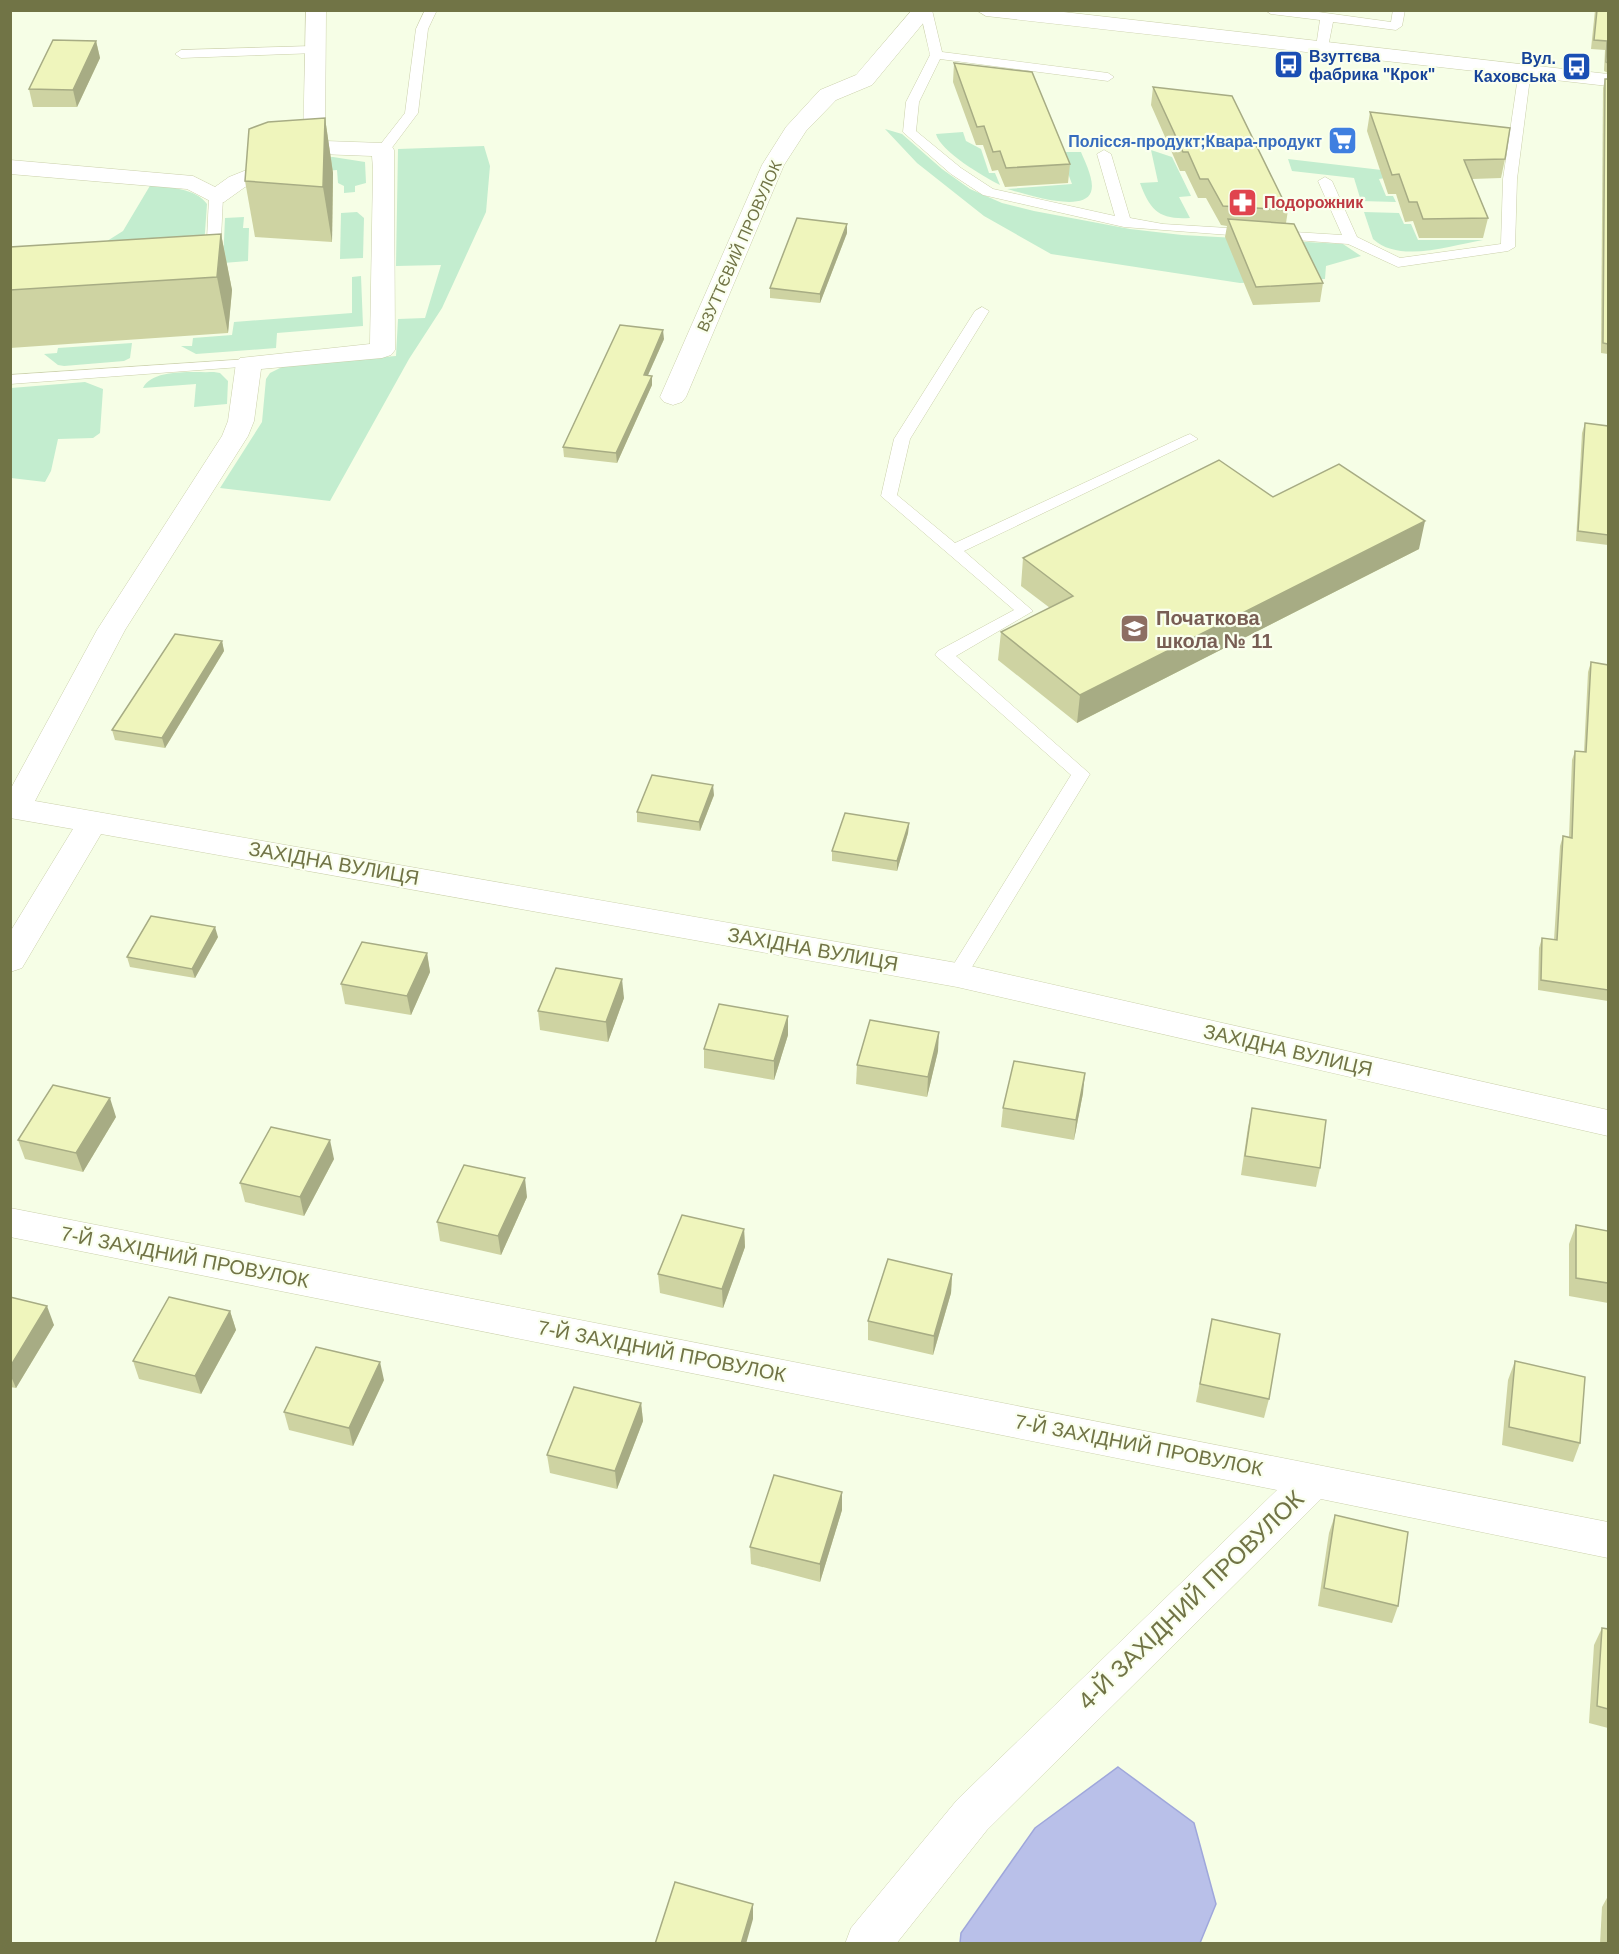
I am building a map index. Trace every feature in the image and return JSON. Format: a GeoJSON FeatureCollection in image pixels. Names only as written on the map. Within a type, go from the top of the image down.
{"type":"FeatureCollection","features":[{"type":"Feature","properties":{"kind":"street"},"geometry":{"type":"LineString","coordinates":[[314,147],[313,50],[316,10]]}},
{"type":"Feature","properties":{"kind":"street","name":"ВЗУТТЄВИЙ ПРОВУЛОК"},"geometry":{"type":"LineString","coordinates":[[673,397],[773,165],[797,127],[828,95],[864,80],[925,10]]}},
{"type":"Feature","properties":{"kind":"street"},"geometry":{"type":"LineString","coordinates":[[987,10],[1608,80]]}},
{"type":"Feature","properties":{"kind":"street"},"geometry":{"type":"LineString","coordinates":[[10,167],[193,183],[216,197],[237,182],[302,156],[314,147],[382,150],[381,350],[249,363],[241,421],[235,436],[111,630],[13,808]]}},
{"type":"Feature","properties":{"kind":"street","name":"ЗАХІДНА ВУЛИЦЯ"},"geometry":{"type":"LineString","coordinates":[[13,808],[94,820],[957,975],[1608,1123]]}},
{"type":"Feature","properties":{"kind":"street"},"geometry":{"type":"LineString","coordinates":[[10,960],[94,820]]}},
{"type":"Feature","properties":{"kind":"street","name":"7-Й ЗАХІДНИЙ ПРОВУЛОК"},"geometry":{"type":"LineString","coordinates":[[10,1222],[1314,1480]]}},
{"type":"Feature","properties":{"kind":"street","name":"4-Й ЗАХІДНИЙ ПРОВУЛОК"},"geometry":{"type":"LineString","coordinates":[[867,1944],[972,1815],[1314,1480],[1608,1540]]}},
{"type":"Feature","properties":{"kind":"lane"},"geometry":{"type":"LineString","coordinates":[[382,150],[411,113],[422,28],[431,10]]}},
{"type":"Feature","properties":{"kind":"lane"},"geometry":{"type":"LineString","coordinates":[[925,10],[936,55],[924,74],[907,120],[910,132],[931,151],[988,192],[1036,206],[1124,223],[1185,230],[1351,240],[1398,263],[1508,247],[1509,165],[1525,70]]}},
{"type":"Feature","properties":{"kind":"lane"},"geometry":{"type":"LineString","coordinates":[[1271,10],[1396,26],[1399,10]]}},
{"type":"Feature","properties":{"kind":"lane"},"geometry":{"type":"LineString","coordinates":[[1322,47],[1327,18]]}},
{"type":"Feature","properties":{"kind":"lane"},"geometry":{"type":"LineString","coordinates":[[181,54],[313,50]]}},
{"type":"Feature","properties":{"kind":"lane"},"geometry":{"type":"LineString","coordinates":[[936,55],[1108,77]]}},
{"type":"Feature","properties":{"kind":"lane"},"geometry":{"type":"LineString","coordinates":[[1104,154],[1124,223]]}},
{"type":"Feature","properties":{"kind":"lane"},"geometry":{"type":"LineString","coordinates":[[1325,181],[1351,240]]}},
{"type":"Feature","properties":{"kind":"lane"},"geometry":{"type":"LineString","coordinates":[[211,270],[216,197]]}},
{"type":"Feature","properties":{"kind":"lane"},"geometry":{"type":"LineString","coordinates":[[957,975],[1081,774],[944,656],[1025,611],[889,496],[902,439],[982,311]]}},
{"type":"Feature","properties":{"kind":"lane"},"geometry":{"type":"LineString","coordinates":[[10,380],[249,363]]}},
{"type":"Feature","properties":{"kind":"lane"},"geometry":{"type":"LineString","coordinates":[[953,550],[1190,440]]}},
{"type":"Feature","properties":{"kind":"green space"},"geometry":{"type":"Polygon","coordinates":[[[885,129],[902,134],[942,169],[970,189],[1002,203],[1130,229],[1182,235],[1343,244],[1361,256],[1326,266],[1325,279],[1240,283],[1051,254],[984,216],[917,163],[885,129]]]}},
{"type":"Feature","properties":{"kind":"green space"},"geometry":{"type":"Polygon","coordinates":[[[963,132],[966,141],[981,149],[989,173],[995,173],[1000,185],[974,170],[945,148],[936,134],[963,132]]]}},
{"type":"Feature","properties":{"kind":"green space"},"geometry":{"type":"Polygon","coordinates":[[[484,146],[490,166],[486,212],[442,308],[409,359],[330,501],[220,488],[262,422],[266,379],[270,373],[286,365],[396,356],[398,319],[425,318],[441,265],[396,266],[398,149],[484,146]]]}},
{"type":"Feature","properties":{"kind":"green space"},"geometry":{"type":"Polygon","coordinates":[[[1151,150],[1172,157],[1191,196],[1179,197],[1190,218],[1163,215],[1148,200],[1140,183],[1158,182],[1151,150]]]}},
{"type":"Feature","properties":{"kind":"green space"},"geometry":{"type":"Polygon","coordinates":[[[1060,152],[1081,152],[1092,183],[1091,192],[1086,198],[1065,202],[1038,198],[1007,189],[1072,184],[1060,152]]]}},
{"type":"Feature","properties":{"kind":"green space"},"geometry":{"type":"Polygon","coordinates":[[[333,157],[365,162],[366,183],[355,186],[355,192],[344,193],[344,186],[338,183],[337,170],[262,175],[309,159],[333,157]]]}},
{"type":"Feature","properties":{"kind":"green space"},"geometry":{"type":"Polygon","coordinates":[[[1288,159],[1390,171],[1392,177],[1379,179],[1386,196],[1393,196],[1396,202],[1361,201],[1354,178],[1292,171],[1288,159]]]}},
{"type":"Feature","properties":{"kind":"green space"},"geometry":{"type":"Polygon","coordinates":[[[151,184],[189,192],[207,204],[203,260],[10,266],[77,260],[123,231],[151,184]]]}},
{"type":"Feature","properties":{"kind":"green space"},"geometry":{"type":"Polygon","coordinates":[[[357,212],[364,218],[363,258],[340,259],[341,213],[357,212]]]}},
{"type":"Feature","properties":{"kind":"green space"},"geometry":{"type":"Polygon","coordinates":[[[1364,212],[1399,213],[1404,224],[1411,224],[1418,240],[1483,240],[1426,251],[1397,250],[1373,239],[1364,212]]]}},
{"type":"Feature","properties":{"kind":"green space"},"geometry":{"type":"Polygon","coordinates":[[[244,217],[243,228],[249,228],[248,261],[223,263],[225,218],[244,217]]]}},
{"type":"Feature","properties":{"kind":"green space"},"geometry":{"type":"Polygon","coordinates":[[[361,276],[363,326],[277,333],[276,348],[196,354],[181,346],[192,346],[193,338],[232,335],[234,322],[352,313],[352,277],[361,276]]]}},
{"type":"Feature","properties":{"kind":"green space"},"geometry":{"type":"Polygon","coordinates":[[[132,343],[130,358],[124,361],[64,366],[58,365],[44,354],[57,353],[58,348],[132,343]]]}},
{"type":"Feature","properties":{"kind":"green space"},"geometry":{"type":"Polygon","coordinates":[[[220,373],[228,381],[227,404],[194,407],[196,384],[143,388],[148,382],[165,374],[220,373]]]}},
{"type":"Feature","properties":{"kind":"green space"},"geometry":{"type":"Polygon","coordinates":[[[85,382],[103,389],[100,433],[93,438],[58,439],[51,471],[45,482],[11,478],[11,388],[85,382]]]}},
{"type":"Feature","properties":{"kind":"water"},"geometry":{"type":"Polygon","coordinates":[[[1118,1767],[1194,1823],[1216,1904],[1200,1943],[960,1943],[961,1933],[1035,1828],[1118,1767]]]}},
{"type":"Feature","properties":{"kind":"building"},"geometry":{"type":"Polygon","coordinates":[[[1597,10],[1608,10],[1608,63],[1606,62],[1607,41],[1594,40],[1597,10]]]}},
{"type":"Feature","properties":{"kind":"building"},"geometry":{"type":"Polygon","coordinates":[[[53,40],[96,41],[73,90],[29,89],[53,40]]]}},
{"type":"Feature","properties":{"kind":"building"},"geometry":{"type":"Polygon","coordinates":[[[954,63],[1032,72],[1070,164],[1006,168],[1000,151],[993,152],[984,126],[977,127],[954,63]]]}},
{"type":"Feature","properties":{"kind":"building"},"geometry":{"type":"Polygon","coordinates":[[[1605,79],[1608,79],[1608,344],[1603,343],[1605,79]]]}},
{"type":"Feature","properties":{"kind":"building"},"geometry":{"type":"Polygon","coordinates":[[[1153,87],[1232,96],[1288,210],[1223,206],[1208,179],[1200,179],[1188,152],[1183,152],[1153,87]]]}},
{"type":"Feature","properties":{"kind":"building"},"geometry":{"type":"Polygon","coordinates":[[[1370,112],[1510,128],[1505,159],[1464,160],[1488,218],[1423,219],[1417,202],[1409,202],[1399,174],[1392,175],[1370,112]]]}},
{"type":"Feature","properties":{"kind":"building"},"geometry":{"type":"Polygon","coordinates":[[[325,118],[323,187],[245,181],[249,129],[268,122],[325,118]]]}},
{"type":"Feature","properties":{"kind":"building"},"geometry":{"type":"Polygon","coordinates":[[[797,218],[847,224],[820,294],[770,288],[797,218]]]}},
{"type":"Feature","properties":{"kind":"building"},"geometry":{"type":"Polygon","coordinates":[[[1228,219],[1294,224],[1323,283],[1256,287],[1228,219]]]}},
{"type":"Feature","properties":{"kind":"building"},"geometry":{"type":"Polygon","coordinates":[[[221,234],[217,277],[10,290],[10,247],[221,234]]]}},
{"type":"Feature","properties":{"kind":"building"},"geometry":{"type":"Polygon","coordinates":[[[620,325],[663,330],[644,375],[652,376],[616,453],[563,447],[620,325]]]}},
{"type":"Feature","properties":{"kind":"building"},"geometry":{"type":"Polygon","coordinates":[[[1585,423],[1608,426],[1608,535],[1578,531],[1585,423]]]}},
{"type":"Feature","properties":{"kind":"building"},"geometry":{"type":"Polygon","coordinates":[[[1219,460],[1273,497],[1339,464],[1425,521],[1080,695],[1001,632],[1073,596],[1023,558],[1219,460]]]}},
{"type":"Feature","properties":{"kind":"building"},"geometry":{"type":"Polygon","coordinates":[[[175,634],[222,641],[162,738],[112,730],[175,634]]]}},
{"type":"Feature","properties":{"kind":"building"},"geometry":{"type":"Polygon","coordinates":[[[1591,662],[1608,665],[1608,990],[1541,980],[1542,938],[1557,940],[1563,836],[1572,838],[1575,751],[1586,752],[1591,662]]]}},
{"type":"Feature","properties":{"kind":"building"},"geometry":{"type":"Polygon","coordinates":[[[652,775],[713,785],[699,822],[637,812],[652,775]]]}},
{"type":"Feature","properties":{"kind":"building"},"geometry":{"type":"Polygon","coordinates":[[[845,813],[909,823],[897,861],[832,851],[845,813]]]}},
{"type":"Feature","properties":{"kind":"building"},"geometry":{"type":"Polygon","coordinates":[[[151,916],[215,927],[192,969],[127,957],[151,916]]]}},
{"type":"Feature","properties":{"kind":"building"},"geometry":{"type":"Polygon","coordinates":[[[362,942],[427,953],[407,996],[341,984],[362,942]]]}},
{"type":"Feature","properties":{"kind":"building"},"geometry":{"type":"Polygon","coordinates":[[[556,968],[622,979],[606,1022],[538,1011],[556,968]]]}},
{"type":"Feature","properties":{"kind":"building"},"geometry":{"type":"Polygon","coordinates":[[[719,1004],[788,1016],[774,1061],[704,1049],[719,1004]]]}},
{"type":"Feature","properties":{"kind":"building"},"geometry":{"type":"Polygon","coordinates":[[[870,1020],[939,1032],[928,1077],[857,1065],[870,1020]]]}},
{"type":"Feature","properties":{"kind":"building"},"geometry":{"type":"Polygon","coordinates":[[[1014,1061],[1085,1073],[1076,1120],[1003,1108],[1014,1061]]]}},
{"type":"Feature","properties":{"kind":"building"},"geometry":{"type":"Polygon","coordinates":[[[53,1085],[110,1098],[76,1153],[18,1140],[53,1085]]]}},
{"type":"Feature","properties":{"kind":"building"},"geometry":{"type":"Polygon","coordinates":[[[1252,1108],[1326,1120],[1320,1168],[1245,1156],[1252,1108]]]}},
{"type":"Feature","properties":{"kind":"building"},"geometry":{"type":"Polygon","coordinates":[[[271,1127],[330,1140],[300,1197],[240,1183],[271,1127]]]}},
{"type":"Feature","properties":{"kind":"building"},"geometry":{"type":"Polygon","coordinates":[[[464,1165],[525,1178],[498,1236],[437,1222],[464,1165]]]}},
{"type":"Feature","properties":{"kind":"building"},"geometry":{"type":"Polygon","coordinates":[[[682,1215],[744,1229],[722,1289],[658,1274],[682,1215]]]}},
{"type":"Feature","properties":{"kind":"building"},"geometry":{"type":"Polygon","coordinates":[[[1576,1225],[1608,1231],[1608,1283],[1576,1278],[1576,1225]]]}},
{"type":"Feature","properties":{"kind":"building"},"geometry":{"type":"Polygon","coordinates":[[[888,1259],[952,1274],[934,1336],[868,1321],[888,1259]]]}},
{"type":"Feature","properties":{"kind":"building"},"geometry":{"type":"Polygon","coordinates":[[[10,1297],[47,1306],[10,1367],[10,1297]]]}},
{"type":"Feature","properties":{"kind":"building"},"geometry":{"type":"Polygon","coordinates":[[[169,1297],[230,1311],[195,1376],[133,1361],[169,1297]]]}},
{"type":"Feature","properties":{"kind":"building"},"geometry":{"type":"Polygon","coordinates":[[[1212,1319],[1280,1334],[1269,1399],[1200,1384],[1212,1319]]]}},
{"type":"Feature","properties":{"kind":"building"},"geometry":{"type":"Polygon","coordinates":[[[316,1347],[380,1362],[349,1428],[284,1412],[316,1347]]]}},
{"type":"Feature","properties":{"kind":"building"},"geometry":{"type":"Polygon","coordinates":[[[1515,1361],[1585,1377],[1580,1443],[1509,1427],[1515,1361]]]}},
{"type":"Feature","properties":{"kind":"building"},"geometry":{"type":"Polygon","coordinates":[[[574,1387],[641,1403],[615,1471],[547,1455],[574,1387]]]}},
{"type":"Feature","properties":{"kind":"building"},"geometry":{"type":"Polygon","coordinates":[[[774,1475],[842,1492],[820,1564],[750,1547],[774,1475]]]}},
{"type":"Feature","properties":{"kind":"building"},"geometry":{"type":"Polygon","coordinates":[[[1335,1515],[1408,1532],[1398,1606],[1324,1588],[1335,1515]]]}},
{"type":"Feature","properties":{"kind":"building"},"geometry":{"type":"Polygon","coordinates":[[[1602,1628],[1608,1629],[1608,1709],[1597,1706],[1602,1628]]]}},
{"type":"Feature","properties":{"kind":"building"},"geometry":{"type":"Polygon","coordinates":[[[675,1882],[753,1904],[741,1944],[655,1944],[675,1882]]]}},
{"type":"Feature","properties":{"kind":"place","name":"Взуттєва фабрика \"Крок\""},"geometry":{"type":"Point","coordinates":[1288,65]}},
{"type":"Feature","properties":{"kind":"place","name":"Вул. Каховська"},"geometry":{"type":"Point","coordinates":[1577,67]}},
{"type":"Feature","properties":{"kind":"place","name":"Полісся-продукт;Квара-продукт"},"geometry":{"type":"Point","coordinates":[1343,141]}},
{"type":"Feature","properties":{"kind":"place","name":"Подорожник"},"geometry":{"type":"Point","coordinates":[1243,202]}},
{"type":"Feature","properties":{"kind":"place","name":"Початкова школа № 11"},"geometry":{"type":"Point","coordinates":[1135,629]}}]}
